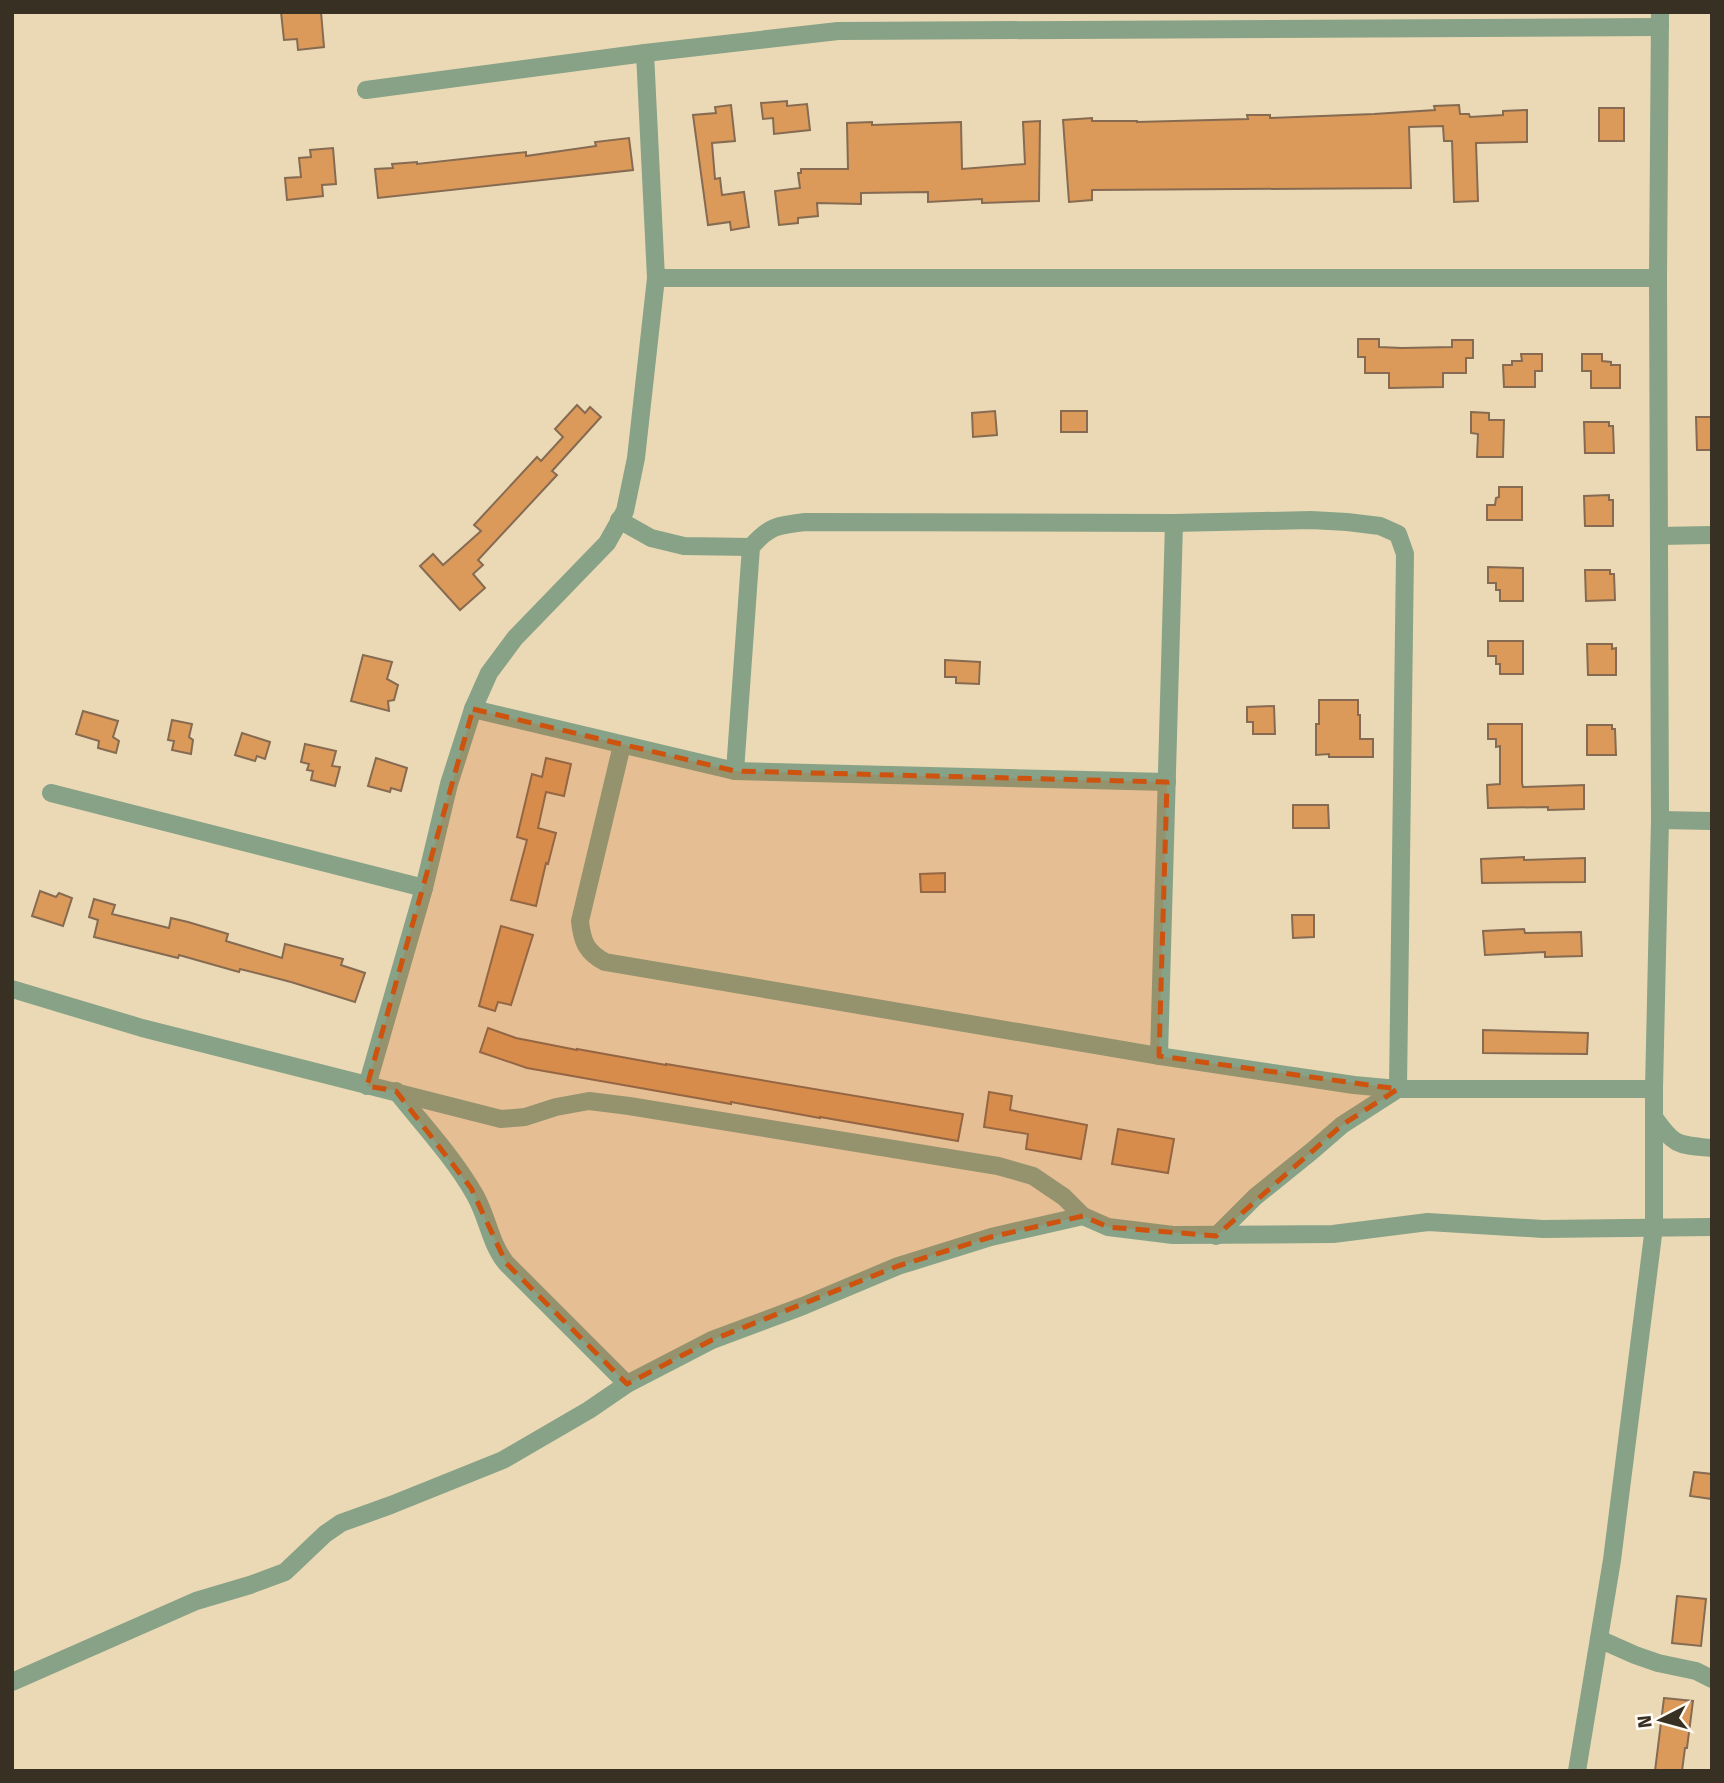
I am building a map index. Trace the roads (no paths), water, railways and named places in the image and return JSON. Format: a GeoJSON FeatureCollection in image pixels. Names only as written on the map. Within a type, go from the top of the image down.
{"type":"FeatureCollection","features":[{"type":"Feature","properties":{"kind":"street"},"geometry":{"type":"LineString","coordinates":[[366,90],[645,53],[838,31],[1660,20],[1660,820],[1654,1227],[1612,1560],[1577,1771]]}},
{"type":"Feature","properties":{"kind":"street"},"geometry":{"type":"LineString","coordinates":[[367,1086],[424,888],[449,784],[473,709],[489,673],[514,638],[607,543],[625,511],[636,458],[656,278],[645,53]]}},
{"type":"Feature","properties":{"kind":"street"},"geometry":{"type":"LineString","coordinates":[[656,278],[1658,278]]}},
{"type":"Feature","properties":{"kind":"street"},"geometry":{"type":"LineString","coordinates":[[620,520],[651,538],[684,546],[751,547]]}},
{"type":"Feature","properties":{"kind":"street"},"geometry":{"type":"LineString","coordinates":[[735,771],[751,547],[762,534],[780,525],[805,522],[1174,523],[1311,520],[1380,526],[1398,534],[1405,554],[1398,1089]]}},
{"type":"Feature","properties":{"kind":"street"},"geometry":{"type":"LineString","coordinates":[[1160,1056],[1174,523]]}},
{"type":"Feature","properties":{"kind":"street"},"geometry":{"type":"LineString","coordinates":[[1659,536],[1712,536]]}},
{"type":"Feature","properties":{"kind":"street"},"geometry":{"type":"LineString","coordinates":[[473,709],[735,771],[1167,782]]}},
{"type":"Feature","properties":{"kind":"street"},"geometry":{"type":"LineString","coordinates":[[622,745],[580,921],[582,939],[596,958],[605,962],[1160,1056],[1341,1083],[1398,1089],[1654,1089]]}},
{"type":"Feature","properties":{"kind":"street"},"geometry":{"type":"LineString","coordinates":[[51,793],[424,888]]}},
{"type":"Feature","properties":{"kind":"street"},"geometry":{"type":"LineString","coordinates":[[1660,820],[1712,821]]}},
{"type":"Feature","properties":{"kind":"street"},"geometry":{"type":"LineString","coordinates":[[12,989],[142,1028],[501,1119],[525,1117],[556,1107],[589,1101],[998,1166],[1033,1176],[1064,1197],[1083,1216],[1108,1227],[1173,1235],[1216,1236],[1333,1234],[1428,1222],[1543,1229],[1712,1227]]}},
{"type":"Feature","properties":{"kind":"street"},"geometry":{"type":"LineString","coordinates":[[1216,1236],[1255,1198],[1342,1125],[1398,1089]]}},
{"type":"Feature","properties":{"kind":"street"},"geometry":{"type":"LineString","coordinates":[[396,1091],[471,1188],[484,1210],[498,1252],[506,1263],[627,1384]]}},
{"type":"Feature","properties":{"kind":"street"},"geometry":{"type":"LineString","coordinates":[[1654,1117],[1666,1134],[1680,1145],[1712,1148]]}},
{"type":"Feature","properties":{"kind":"street"},"geometry":{"type":"LineString","coordinates":[[12,1682],[196,1601],[285,1572],[325,1534],[341,1523],[391,1506],[503,1460],[589,1410],[627,1384],[712,1340],[898,1266],[991,1237],[1083,1216]]}},
{"type":"Feature","properties":{"kind":"street"},"geometry":{"type":"LineString","coordinates":[[1599,1639],[1635,1655],[1696,1671],[1712,1679]]}}]}
